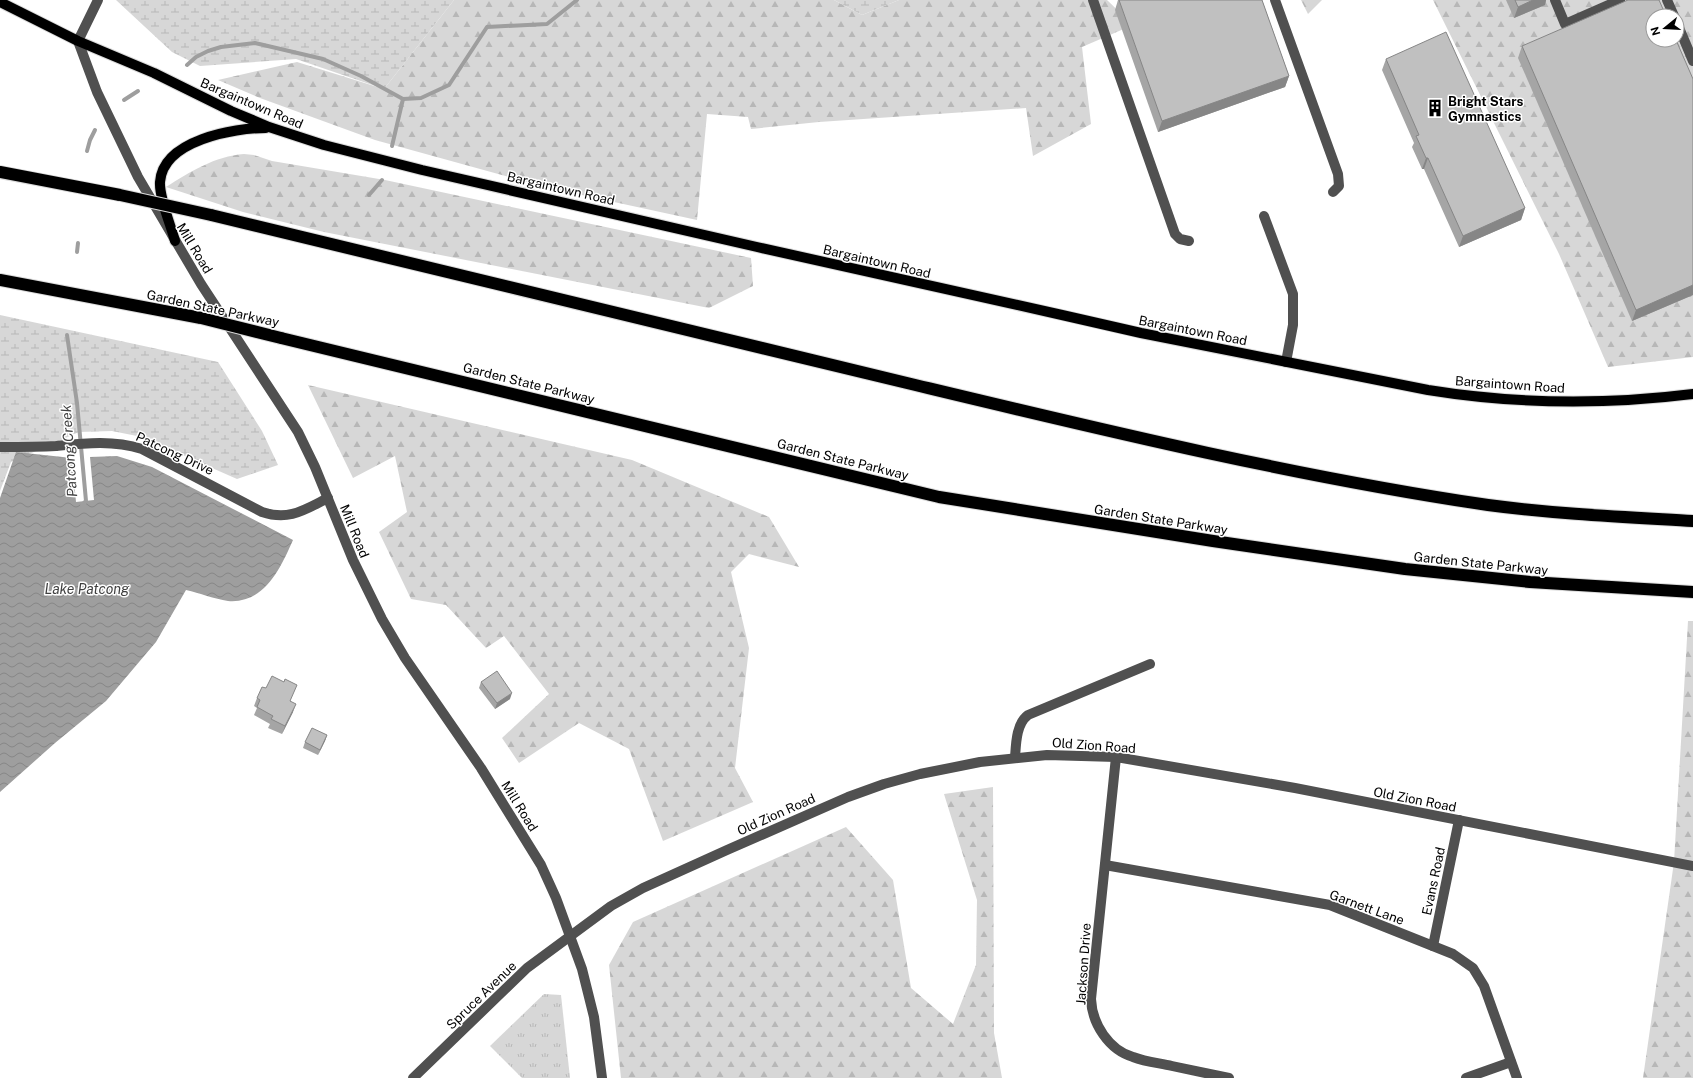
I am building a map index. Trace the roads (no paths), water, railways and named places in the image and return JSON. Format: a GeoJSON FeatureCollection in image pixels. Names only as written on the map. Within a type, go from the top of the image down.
{"type":"FeatureCollection","features":[{"type":"Feature","properties":{"kind":"highway"},"geometry":{"type":"LineString","coordinates":[[0,172],[120,195],[211,215],[1118,434],[1235,460],[1381,488],[1492,505],[1607,516],[1693,521]]}},
{"type":"Feature","properties":{"kind":"highway","name":"Garden State Parkway"},"geometry":{"type":"LineString","coordinates":[[0,280],[201,318],[939,497],[1205,540],[1405,569],[1530,582],[1693,592]]}},
{"type":"Feature","properties":{"kind":"main road","name":"Bargaintown Road"},"geometry":{"type":"LineString","coordinates":[[0,2],[78,41],[127,61],[231,111],[269,127],[354,154],[1142,333],[1428,390],[1493,398],[1539,401],[1642,399],[1693,394]]}},
{"type":"Feature","properties":{"kind":"main road"},"geometry":{"type":"LineString","coordinates":[[175,242],[160,184],[163,173],[169,161],[178,152],[201,139],[239,130],[269,127]]}},
{"type":"Feature","properties":{"kind":"street"},"geometry":{"type":"LineString","coordinates":[[78,41],[98,0]]}},
{"type":"Feature","properties":{"kind":"street"},"geometry":{"type":"LineString","coordinates":[[1093,0],[1175,234],[1180,239],[1189,241]]}},
{"type":"Feature","properties":{"kind":"street"},"geometry":{"type":"LineString","coordinates":[[1275,0],[1338,174],[1339,186],[1333,192]]}},
{"type":"Feature","properties":{"kind":"street"},"geometry":{"type":"LineString","coordinates":[[1555,0],[1565,24],[1620,0]]}},
{"type":"Feature","properties":{"kind":"street","name":"Mill Road"},"geometry":{"type":"LineString","coordinates":[[78,41],[97,92],[138,177],[175,242],[298,432],[375,608],[405,658],[481,768],[541,865],[571,936],[582,969],[594,1017],[602,1078]]}},
{"type":"Feature","properties":{"kind":"street"},"geometry":{"type":"LineString","coordinates":[[1685,42],[1693,61]]}},
{"type":"Feature","properties":{"kind":"street"},"geometry":{"type":"LineString","coordinates":[[1264,216],[1293,294],[1293,325],[1286,362]]}},
{"type":"Feature","properties":{"kind":"street","name":"Patcong Drive"},"geometry":{"type":"LineString","coordinates":[[0,446],[54,446],[112,442],[142,449],[262,512],[273,515],[284,516],[297,514],[328,498]]}},
{"type":"Feature","properties":{"kind":"street"},"geometry":{"type":"LineString","coordinates":[[1015,758],[1021,724],[1024,718],[1028,715],[1150,664]]}},
{"type":"Feature","properties":{"kind":"street","name":"Old Zion Road"},"geometry":{"type":"LineString","coordinates":[[571,936],[611,906],[650,885],[848,797],[884,784],[920,774],[974,763],[1047,755],[1116,757],[1295,788],[1693,866]]}},
{"type":"Feature","properties":{"kind":"street","name":"Jackson Drive"},"geometry":{"type":"LineString","coordinates":[[1116,757],[1091,999],[1093,1015],[1101,1032],[1115,1048],[1133,1057],[1229,1078]]}},
{"type":"Feature","properties":{"kind":"street","name":"Evans Road"},"geometry":{"type":"LineString","coordinates":[[1432,946],[1459,820]]}},
{"type":"Feature","properties":{"kind":"street","name":"Garnett Lane"},"geometry":{"type":"LineString","coordinates":[[1105,865],[1330,905],[1454,954],[1473,968],[1478,975],[1489,997],[1517,1078]]}},
{"type":"Feature","properties":{"kind":"street","name":"Spruce Avenue"},"geometry":{"type":"LineString","coordinates":[[413,1078],[527,968],[571,936]]}},
{"type":"Feature","properties":{"kind":"street"},"geometry":{"type":"LineString","coordinates":[[1466,1078],[1511,1062]]}},
{"type":"Feature","properties":{"kind":"water","name":"Lake Patcong"},"geometry":{"type":"Polygon","coordinates":[[[16,452],[72,458],[76,502],[94,500],[90,457],[117,456],[152,467],[293,540],[277,572],[270,582],[252,597],[228,601],[186,590],[156,642],[106,701],[55,743],[0,792],[0,498],[16,452]]]}},
{"type":"Feature","properties":{"kind":"waterway","name":"Patcong Creek"},"geometry":{"type":"LineString","coordinates":[[187,65],[196,57],[208,51],[221,47],[255,43],[323,59],[361,76],[403,99],[421,98],[449,85],[487,27],[547,24],[577,0]]}},
{"type":"Feature","properties":{"kind":"waterway","name":"Patcong Creek"},"geometry":{"type":"LineString","coordinates":[[124,100],[138,91]]}},
{"type":"Feature","properties":{"kind":"waterway"},"geometry":{"type":"LineString","coordinates":[[392,146],[403,99]]}},
{"type":"Feature","properties":{"kind":"waterway","name":"Patcong Creek"},"geometry":{"type":"LineString","coordinates":[[87,151],[95,130]]}},
{"type":"Feature","properties":{"kind":"waterway"},"geometry":{"type":"LineString","coordinates":[[369,195],[382,180]]}},
{"type":"Feature","properties":{"kind":"waterway","name":"Patcong Creek"},"geometry":{"type":"LineString","coordinates":[[77,252],[78,243]]}},
{"type":"Feature","properties":{"kind":"waterway","name":"Patcong Creek"},"geometry":{"type":"LineString","coordinates":[[67,335],[77,403],[86,501],[82,505]]}},
{"type":"Feature","properties":{"kind":"place","name":"Bright Stars Gymnastics"},"geometry":{"type":"Point","coordinates":[1435,108]}}]}
